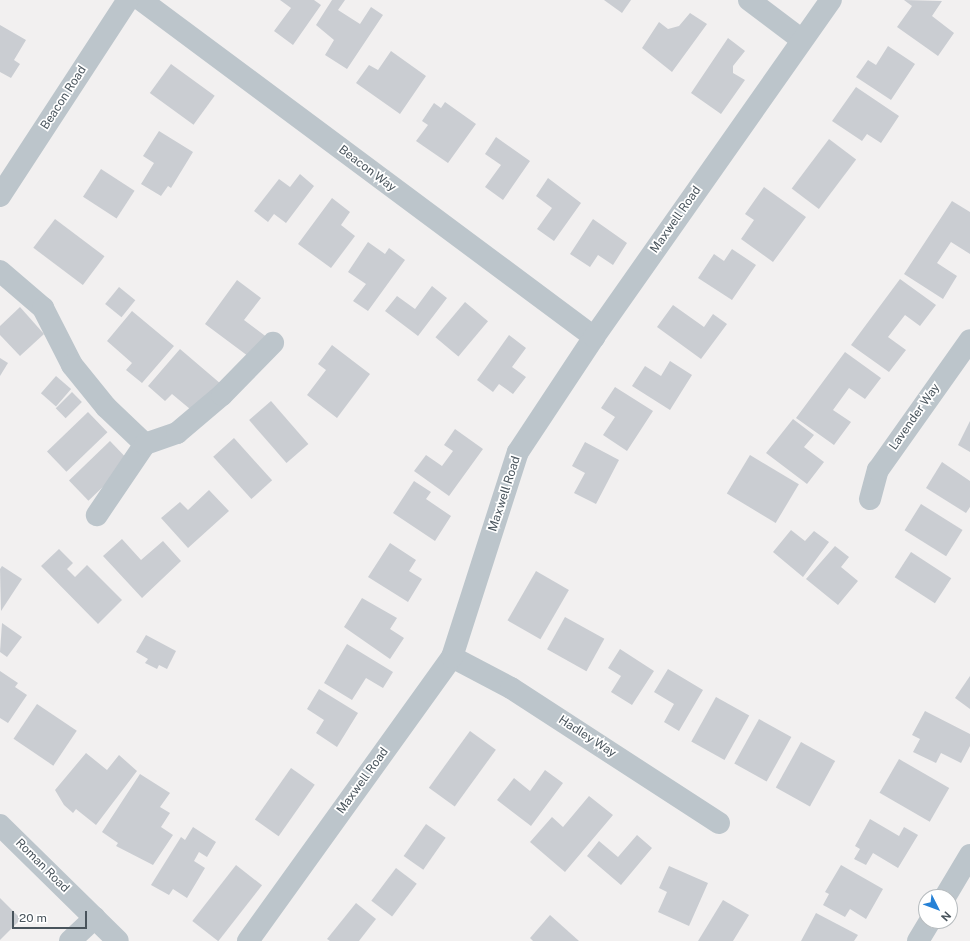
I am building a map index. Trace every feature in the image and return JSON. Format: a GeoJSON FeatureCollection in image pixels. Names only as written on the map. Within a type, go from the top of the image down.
{"type":"FeatureCollection","features":[{"type":"Feature","properties":{"kind":"street","name":"Beacon Road"},"geometry":{"type":"LineString","coordinates":[[0,196],[128,0]]}},
{"type":"Feature","properties":{"kind":"street","name":"Beacon Way"},"geometry":{"type":"LineString","coordinates":[[141,0],[594,337]]}},
{"type":"Feature","properties":{"kind":"street"},"geometry":{"type":"LineString","coordinates":[[749,0],[802,40]]}},
{"type":"Feature","properties":{"kind":"street","name":"Maxwell Road"},"geometry":{"type":"LineString","coordinates":[[248,941],[452,657],[518,452],[594,337],[831,0]]}},
{"type":"Feature","properties":{"kind":"street"},"geometry":{"type":"LineString","coordinates":[[0,271],[43,308],[72,364],[106,407],[145,444]]}},
{"type":"Feature","properties":{"kind":"street","name":"Lavender Way"},"geometry":{"type":"LineString","coordinates":[[870,499],[878,470],[970,340]]}},
{"type":"Feature","properties":{"kind":"street"},"geometry":{"type":"LineString","coordinates":[[97,515],[145,444],[177,433],[222,395],[273,343]]}},
{"type":"Feature","properties":{"kind":"street","name":"Hadley Way"},"geometry":{"type":"LineString","coordinates":[[452,657],[511,688],[718,823]]}},
{"type":"Feature","properties":{"kind":"street","name":"Roman Road"},"geometry":{"type":"LineString","coordinates":[[0,825],[118,941]]}},
{"type":"Feature","properties":{"kind":"street"},"geometry":{"type":"LineString","coordinates":[[950,889],[970,856]]}},
{"type":"Feature","properties":{"kind":"street"},"geometry":{"type":"LineString","coordinates":[[70,941],[95,918]]}},
{"type":"Feature","properties":{"kind":"street"},"geometry":{"type":"LineString","coordinates":[[918,941],[925,929]]}},
{"type":"Feature","properties":{"kind":"building"},"geometry":{"type":"Polygon","coordinates":[[[280,0],[314,0],[321,5],[293,45],[274,31],[291,8],[280,0]]]}},
{"type":"Feature","properties":{"kind":"building"},"geometry":{"type":"Polygon","coordinates":[[[332,0],[345,0],[338,10],[360,24],[371,7],[383,15],[347,69],[325,55],[334,40],[316,25],[332,0]]]}},
{"type":"Feature","properties":{"kind":"building"},"geometry":{"type":"Polygon","coordinates":[[[604,0],[631,0],[622,13],[604,0]]]}},
{"type":"Feature","properties":{"kind":"building"},"geometry":{"type":"Polygon","coordinates":[[[904,0],[942,1],[932,16],[954,33],[938,56],[897,27],[912,6],[904,0]]]}},
{"type":"Feature","properties":{"kind":"building"},"geometry":{"type":"Polygon","coordinates":[[[690,13],[707,24],[672,72],[642,48],[659,22],[668,29],[679,26],[690,13]]]}},
{"type":"Feature","properties":{"kind":"building"},"geometry":{"type":"Polygon","coordinates":[[[0,25],[26,40],[14,60],[20,64],[11,78],[0,72],[0,25]]]}},
{"type":"Feature","properties":{"kind":"building"},"geometry":{"type":"Polygon","coordinates":[[[728,38],[745,51],[733,66],[733,73],[745,80],[721,114],[691,93],[728,38]]]}},
{"type":"Feature","properties":{"kind":"building"},"geometry":{"type":"Polygon","coordinates":[[[888,46],[915,64],[891,100],[856,77],[868,60],[876,65],[888,46]]]}},
{"type":"Feature","properties":{"kind":"building"},"geometry":{"type":"Polygon","coordinates":[[[391,51],[426,76],[400,114],[356,83],[369,65],[378,70],[391,51]]]}},
{"type":"Feature","properties":{"kind":"building"},"geometry":{"type":"Polygon","coordinates":[[[171,64],[215,96],[194,125],[150,93],[171,64]]]}},
{"type":"Feature","properties":{"kind":"building"},"geometry":{"type":"Polygon","coordinates":[[[856,87],[899,116],[881,143],[867,134],[862,141],[832,121],[856,87]]]}},
{"type":"Feature","properties":{"kind":"building"},"geometry":{"type":"Polygon","coordinates":[[[445,102],[476,124],[448,163],[416,141],[428,125],[422,121],[434,103],[441,108],[445,102]]]}},
{"type":"Feature","properties":{"kind":"building"},"geometry":{"type":"Polygon","coordinates":[[[159,131],[193,152],[171,188],[168,186],[161,196],[141,184],[154,163],[143,156],[159,131]]]}},
{"type":"Feature","properties":{"kind":"building"},"geometry":{"type":"Polygon","coordinates":[[[496,137],[530,161],[503,200],[485,187],[501,165],[485,154],[496,137]]]}},
{"type":"Feature","properties":{"kind":"building"},"geometry":{"type":"Polygon","coordinates":[[[829,139],[856,159],[819,209],[792,189],[829,139]]]}},
{"type":"Feature","properties":{"kind":"building"},"geometry":{"type":"Polygon","coordinates":[[[101,169],[135,191],[117,218],[83,197],[101,169]]]}},
{"type":"Feature","properties":{"kind":"building"},"geometry":{"type":"Polygon","coordinates":[[[300,174],[314,186],[286,223],[274,214],[268,222],[254,211],[279,179],[290,187],[300,174]]]}},
{"type":"Feature","properties":{"kind":"building"},"geometry":{"type":"Polygon","coordinates":[[[548,178],[581,203],[554,241],[537,229],[552,208],[536,196],[548,178]]]}},
{"type":"Feature","properties":{"kind":"building"},"geometry":{"type":"Polygon","coordinates":[[[764,187],[806,217],[773,262],[741,239],[754,220],[745,214],[764,187]]]}},
{"type":"Feature","properties":{"kind":"building"},"geometry":{"type":"Polygon","coordinates":[[[332,198],[350,212],[341,225],[355,236],[331,268],[298,244],[332,198]]]}},
{"type":"Feature","properties":{"kind":"building"},"geometry":{"type":"Polygon","coordinates":[[[952,201],[970,212],[970,254],[951,242],[937,263],[957,276],[943,299],[904,274],[952,201]]]}},
{"type":"Feature","properties":{"kind":"building"},"geometry":{"type":"Polygon","coordinates":[[[55,219],[105,256],[83,285],[33,248],[55,219]]]}},
{"type":"Feature","properties":{"kind":"building"},"geometry":{"type":"Polygon","coordinates":[[[593,219],[627,243],[613,265],[598,255],[590,267],[570,254],[593,219]]]}},
{"type":"Feature","properties":{"kind":"building"},"geometry":{"type":"Polygon","coordinates":[[[368,242],[385,254],[389,248],[405,260],[368,311],[353,301],[366,284],[348,272],[368,242]]]}},
{"type":"Feature","properties":{"kind":"building"},"geometry":{"type":"Polygon","coordinates":[[[732,249],[756,265],[732,300],[698,278],[714,254],[724,261],[732,249]]]}},
{"type":"Feature","properties":{"kind":"building"},"geometry":{"type":"Polygon","coordinates":[[[900,279],[936,305],[920,326],[905,315],[888,337],[906,350],[889,372],[851,345],[900,279]]]}},
{"type":"Feature","properties":{"kind":"building"},"geometry":{"type":"Polygon","coordinates":[[[237,280],[261,298],[244,320],[268,338],[252,359],[205,324],[237,280]]]}},
{"type":"Feature","properties":{"kind":"building"},"geometry":{"type":"Polygon","coordinates":[[[432,286],[447,298],[418,336],[385,311],[397,296],[415,309],[432,286]]]}},
{"type":"Feature","properties":{"kind":"building"},"geometry":{"type":"Polygon","coordinates":[[[119,287],[135,300],[121,317],[105,304],[119,287]]]}},
{"type":"Feature","properties":{"kind":"building"},"geometry":{"type":"Polygon","coordinates":[[[465,302],[488,321],[458,357],[435,337],[465,302]]]}},
{"type":"Feature","properties":{"kind":"building"},"geometry":{"type":"Polygon","coordinates":[[[673,305],[704,327],[713,314],[727,324],[701,359],[657,327],[673,305]]]}},
{"type":"Feature","properties":{"kind":"building"},"geometry":{"type":"Polygon","coordinates":[[[20,307],[44,334],[20,356],[0,335],[0,326],[20,307]]]}},
{"type":"Feature","properties":{"kind":"building"},"geometry":{"type":"Polygon","coordinates":[[[132,311],[174,346],[142,383],[126,370],[132,363],[107,341],[132,311]]]}},
{"type":"Feature","properties":{"kind":"building"},"geometry":{"type":"Polygon","coordinates":[[[509,335],[526,348],[512,367],[526,377],[513,394],[499,384],[493,392],[477,380],[509,335]]]}},
{"type":"Feature","properties":{"kind":"building"},"geometry":{"type":"Polygon","coordinates":[[[332,345],[370,374],[337,418],[307,395],[326,370],[318,364],[332,345]]]}},
{"type":"Feature","properties":{"kind":"building"},"geometry":{"type":"Polygon","coordinates":[[[180,349],[221,384],[196,414],[172,394],[165,401],[148,386],[180,349]]]}},
{"type":"Feature","properties":{"kind":"building"},"geometry":{"type":"Polygon","coordinates":[[[845,352],[881,378],[865,399],[849,388],[833,410],[851,422],[834,445],[796,418],[845,352]]]}},
{"type":"Feature","properties":{"kind":"building"},"geometry":{"type":"Polygon","coordinates":[[[0,358],[8,363],[0,376],[0,358]]]}},
{"type":"Feature","properties":{"kind":"building"},"geometry":{"type":"Polygon","coordinates":[[[670,361],[692,375],[670,410],[632,386],[645,366],[661,376],[670,361]]]}},
{"type":"Feature","properties":{"kind":"building"},"geometry":{"type":"Polygon","coordinates":[[[56,376],[71,389],[56,406],[41,393],[56,376]]]}},
{"type":"Feature","properties":{"kind":"building"},"geometry":{"type":"Polygon","coordinates":[[[615,387],[653,411],[627,451],[603,435],[615,417],[601,408],[615,387]]]}},
{"type":"Feature","properties":{"kind":"building"},"geometry":{"type":"Polygon","coordinates":[[[72,392],[82,402],[66,418],[56,408],[72,392]]]}},
{"type":"Feature","properties":{"kind":"building"},"geometry":{"type":"Polygon","coordinates":[[[271,401],[308,444],[287,463],[249,420],[271,401]]]}},
{"type":"Feature","properties":{"kind":"building"},"geometry":{"type":"Polygon","coordinates":[[[88,412],[107,432],[66,472],[47,452],[88,412]]]}},
{"type":"Feature","properties":{"kind":"building"},"geometry":{"type":"Polygon","coordinates":[[[793,419],[814,435],[804,447],[824,462],[807,484],[766,453],[793,419]]]}},
{"type":"Feature","properties":{"kind":"building"},"geometry":{"type":"Polygon","coordinates":[[[970,421],[970,452],[958,445],[970,421]]]}},
{"type":"Feature","properties":{"kind":"building"},"geometry":{"type":"Polygon","coordinates":[[[455,429],[483,449],[449,496],[414,471],[426,455],[442,466],[453,451],[444,445],[455,429]]]}},
{"type":"Feature","properties":{"kind":"building"},"geometry":{"type":"Polygon","coordinates":[[[234,438],[272,480],[251,499],[213,457],[234,438]]]}},
{"type":"Feature","properties":{"kind":"building"},"geometry":{"type":"Polygon","coordinates":[[[110,441],[129,461],[88,501],[69,481],[110,441]]]}},
{"type":"Feature","properties":{"kind":"building"},"geometry":{"type":"Polygon","coordinates":[[[585,442],[619,460],[596,504],[574,493],[585,473],[572,466],[585,442]]]}},
{"type":"Feature","properties":{"kind":"building"},"geometry":{"type":"Polygon","coordinates":[[[750,455],[799,484],[776,523],[727,494],[750,455]]]}},
{"type":"Feature","properties":{"kind":"building"},"geometry":{"type":"Polygon","coordinates":[[[942,462],[970,481],[970,507],[966,513],[926,488],[942,462]]]}},
{"type":"Feature","properties":{"kind":"building"},"geometry":{"type":"Polygon","coordinates":[[[414,481],[431,492],[426,499],[451,516],[435,541],[393,513],[414,481]]]}},
{"type":"Feature","properties":{"kind":"building"},"geometry":{"type":"Polygon","coordinates":[[[209,490],[229,511],[188,548],[161,518],[180,502],[188,510],[209,490]]]}},
{"type":"Feature","properties":{"kind":"building"},"geometry":{"type":"Polygon","coordinates":[[[921,504],[963,530],[946,556],[905,530],[921,504]]]}},
{"type":"Feature","properties":{"kind":"building"},"geometry":{"type":"Polygon","coordinates":[[[791,530],[805,541],[814,531],[829,542],[803,577],[773,552],[791,530]]]}},
{"type":"Feature","properties":{"kind":"building"},"geometry":{"type":"Polygon","coordinates":[[[122,539],[141,560],[163,541],[181,561],[142,598],[103,556],[122,539]]]}},
{"type":"Feature","properties":{"kind":"building"},"geometry":{"type":"Polygon","coordinates":[[[390,543],[416,560],[409,571],[422,579],[408,602],[368,577],[390,543]]]}},
{"type":"Feature","properties":{"kind":"building"},"geometry":{"type":"Polygon","coordinates":[[[835,546],[849,557],[841,567],[858,581],[838,605],[806,579],[835,546]]]}},
{"type":"Feature","properties":{"kind":"building"},"geometry":{"type":"Polygon","coordinates":[[[59,549],[73,563],[67,569],[75,577],[87,565],[122,600],[98,624],[41,566],[59,549]]]}},
{"type":"Feature","properties":{"kind":"building"},"geometry":{"type":"Polygon","coordinates":[[[911,552],[951,578],[935,603],[895,577],[911,552]]]}},
{"type":"Feature","properties":{"kind":"building"},"geometry":{"type":"Polygon","coordinates":[[[2,566],[22,579],[1,611],[0,569],[2,566]]]}},
{"type":"Feature","properties":{"kind":"building"},"geometry":{"type":"Polygon","coordinates":[[[536,571],[569,590],[540,639],[508,620],[536,571]]]}},
{"type":"Feature","properties":{"kind":"building"},"geometry":{"type":"Polygon","coordinates":[[[362,598],[397,618],[390,629],[404,638],[390,659],[344,627],[362,598]]]}},
{"type":"Feature","properties":{"kind":"building"},"geometry":{"type":"Polygon","coordinates":[[[565,617],[604,639],[586,671],[547,649],[565,617]]]}},
{"type":"Feature","properties":{"kind":"building"},"geometry":{"type":"Polygon","coordinates":[[[2,623],[22,637],[7,657],[0,652],[2,623]]]}},
{"type":"Feature","properties":{"kind":"building"},"geometry":{"type":"Polygon","coordinates":[[[146,635],[176,651],[167,669],[159,665],[157,669],[145,663],[148,659],[136,652],[146,635]]]}},
{"type":"Feature","properties":{"kind":"building"},"geometry":{"type":"Polygon","coordinates":[[[347,644],[393,672],[383,688],[366,678],[352,700],[324,683],[347,644]]]}},
{"type":"Feature","properties":{"kind":"building"},"geometry":{"type":"Polygon","coordinates":[[[620,649],[654,671],[632,705],[611,692],[621,676],[608,668],[620,649]]]}},
{"type":"Feature","properties":{"kind":"building"},"geometry":{"type":"Polygon","coordinates":[[[668,669],[703,690],[679,731],[664,722],[674,704],[654,692],[668,669]]]}},
{"type":"Feature","properties":{"kind":"building"},"geometry":{"type":"Polygon","coordinates":[[[0,671],[18,683],[15,687],[27,695],[8,723],[0,718],[0,671]]]}},
{"type":"Feature","properties":{"kind":"building"},"geometry":{"type":"Polygon","coordinates":[[[970,676],[970,709],[955,698],[970,676]]]}},
{"type":"Feature","properties":{"kind":"building"},"geometry":{"type":"Polygon","coordinates":[[[319,689],[358,713],[337,747],[316,733],[324,720],[307,709],[319,689]]]}},
{"type":"Feature","properties":{"kind":"building"},"geometry":{"type":"Polygon","coordinates":[[[716,697],[749,715],[725,760],[691,742],[716,697]]]}},
{"type":"Feature","properties":{"kind":"building"},"geometry":{"type":"Polygon","coordinates":[[[37,704],[77,731],[53,766],[14,739],[37,704]]]}},
{"type":"Feature","properties":{"kind":"building"},"geometry":{"type":"Polygon","coordinates":[[[925,711],[970,734],[970,746],[961,763],[941,753],[936,763],[913,752],[920,739],[912,735],[925,711]]]}},
{"type":"Feature","properties":{"kind":"building"},"geometry":{"type":"Polygon","coordinates":[[[759,719],[791,737],[767,782],[734,764],[759,719]]]}},
{"type":"Feature","properties":{"kind":"building"},"geometry":{"type":"Polygon","coordinates":[[[470,731],[496,750],[455,806],[429,788],[470,731]]]}},
{"type":"Feature","properties":{"kind":"building"},"geometry":{"type":"Polygon","coordinates":[[[801,742],[835,761],[810,806],[776,787],[801,742]]]}},
{"type":"Feature","properties":{"kind":"building"},"geometry":{"type":"Polygon","coordinates":[[[86,753],[107,770],[119,755],[137,771],[96,825],[76,809],[73,813],[64,805],[55,790],[86,753]]]}},
{"type":"Feature","properties":{"kind":"building"},"geometry":{"type":"Polygon","coordinates":[[[899,759],[949,788],[930,822],[880,793],[899,759]]]}},
{"type":"Feature","properties":{"kind":"building"},"geometry":{"type":"Polygon","coordinates":[[[291,768],[315,785],[279,836],[255,820],[291,768]]]}},
{"type":"Feature","properties":{"kind":"building"},"geometry":{"type":"Polygon","coordinates":[[[545,770],[563,783],[531,826],[497,800],[514,778],[530,791],[545,770]]]}},
{"type":"Feature","properties":{"kind":"building"},"geometry":{"type":"Polygon","coordinates":[[[140,774],[170,793],[160,807],[170,813],[161,827],[173,835],[153,865],[116,846],[118,843],[102,832],[140,774]]]}},
{"type":"Feature","properties":{"kind":"building"},"geometry":{"type":"Polygon","coordinates":[[[589,796],[613,815],[565,872],[530,842],[552,817],[563,827],[589,796]]]}},
{"type":"Feature","properties":{"kind":"building"},"geometry":{"type":"Polygon","coordinates":[[[870,819],[899,836],[904,827],[918,835],[898,868],[873,853],[866,865],[854,859],[860,849],[855,846],[870,819]]]}},
{"type":"Feature","properties":{"kind":"building"},"geometry":{"type":"Polygon","coordinates":[[[426,824],[446,838],[423,870],[404,856],[426,824]]]}},
{"type":"Feature","properties":{"kind":"building"},"geometry":{"type":"Polygon","coordinates":[[[193,827],[216,842],[207,857],[199,852],[194,861],[205,868],[187,898],[173,889],[169,895],[151,885],[181,837],[185,840],[193,827]]]}},
{"type":"Feature","properties":{"kind":"building"},"geometry":{"type":"Polygon","coordinates":[[[637,835],[652,848],[621,885],[587,856],[599,841],[618,857],[637,835]]]}},
{"type":"Feature","properties":{"kind":"building"},"geometry":{"type":"Polygon","coordinates":[[[236,865],[262,885],[218,941],[192,921],[236,865]]]}},
{"type":"Feature","properties":{"kind":"building"},"geometry":{"type":"Polygon","coordinates":[[[841,865],[883,889],[866,919],[850,909],[845,917],[823,905],[829,894],[825,892],[841,865]]]}},
{"type":"Feature","properties":{"kind":"building"},"geometry":{"type":"Polygon","coordinates":[[[669,866],[708,883],[689,926],[658,912],[667,892],[659,888],[669,866]]]}},
{"type":"Feature","properties":{"kind":"building"},"geometry":{"type":"Polygon","coordinates":[[[396,868],[417,884],[392,916],[371,901],[396,868]]]}},
{"type":"Feature","properties":{"kind":"building"},"geometry":{"type":"Polygon","coordinates":[[[0,898],[21,919],[0,940],[0,898]]]}},
{"type":"Feature","properties":{"kind":"building"},"geometry":{"type":"Polygon","coordinates":[[[723,900],[749,915],[733,941],[698,941],[723,900]]]}},
{"type":"Feature","properties":{"kind":"building"},"geometry":{"type":"Polygon","coordinates":[[[356,903],[376,919],[359,941],[330,941],[327,939],[356,903]]]}},
{"type":"Feature","properties":{"kind":"building"},"geometry":{"type":"Polygon","coordinates":[[[816,913],[858,935],[854,941],[801,941],[816,913]]]}},
{"type":"Feature","properties":{"kind":"building"},"geometry":{"type":"Polygon","coordinates":[[[550,915],[579,941],[533,941],[530,938],[550,915]]]}}]}
